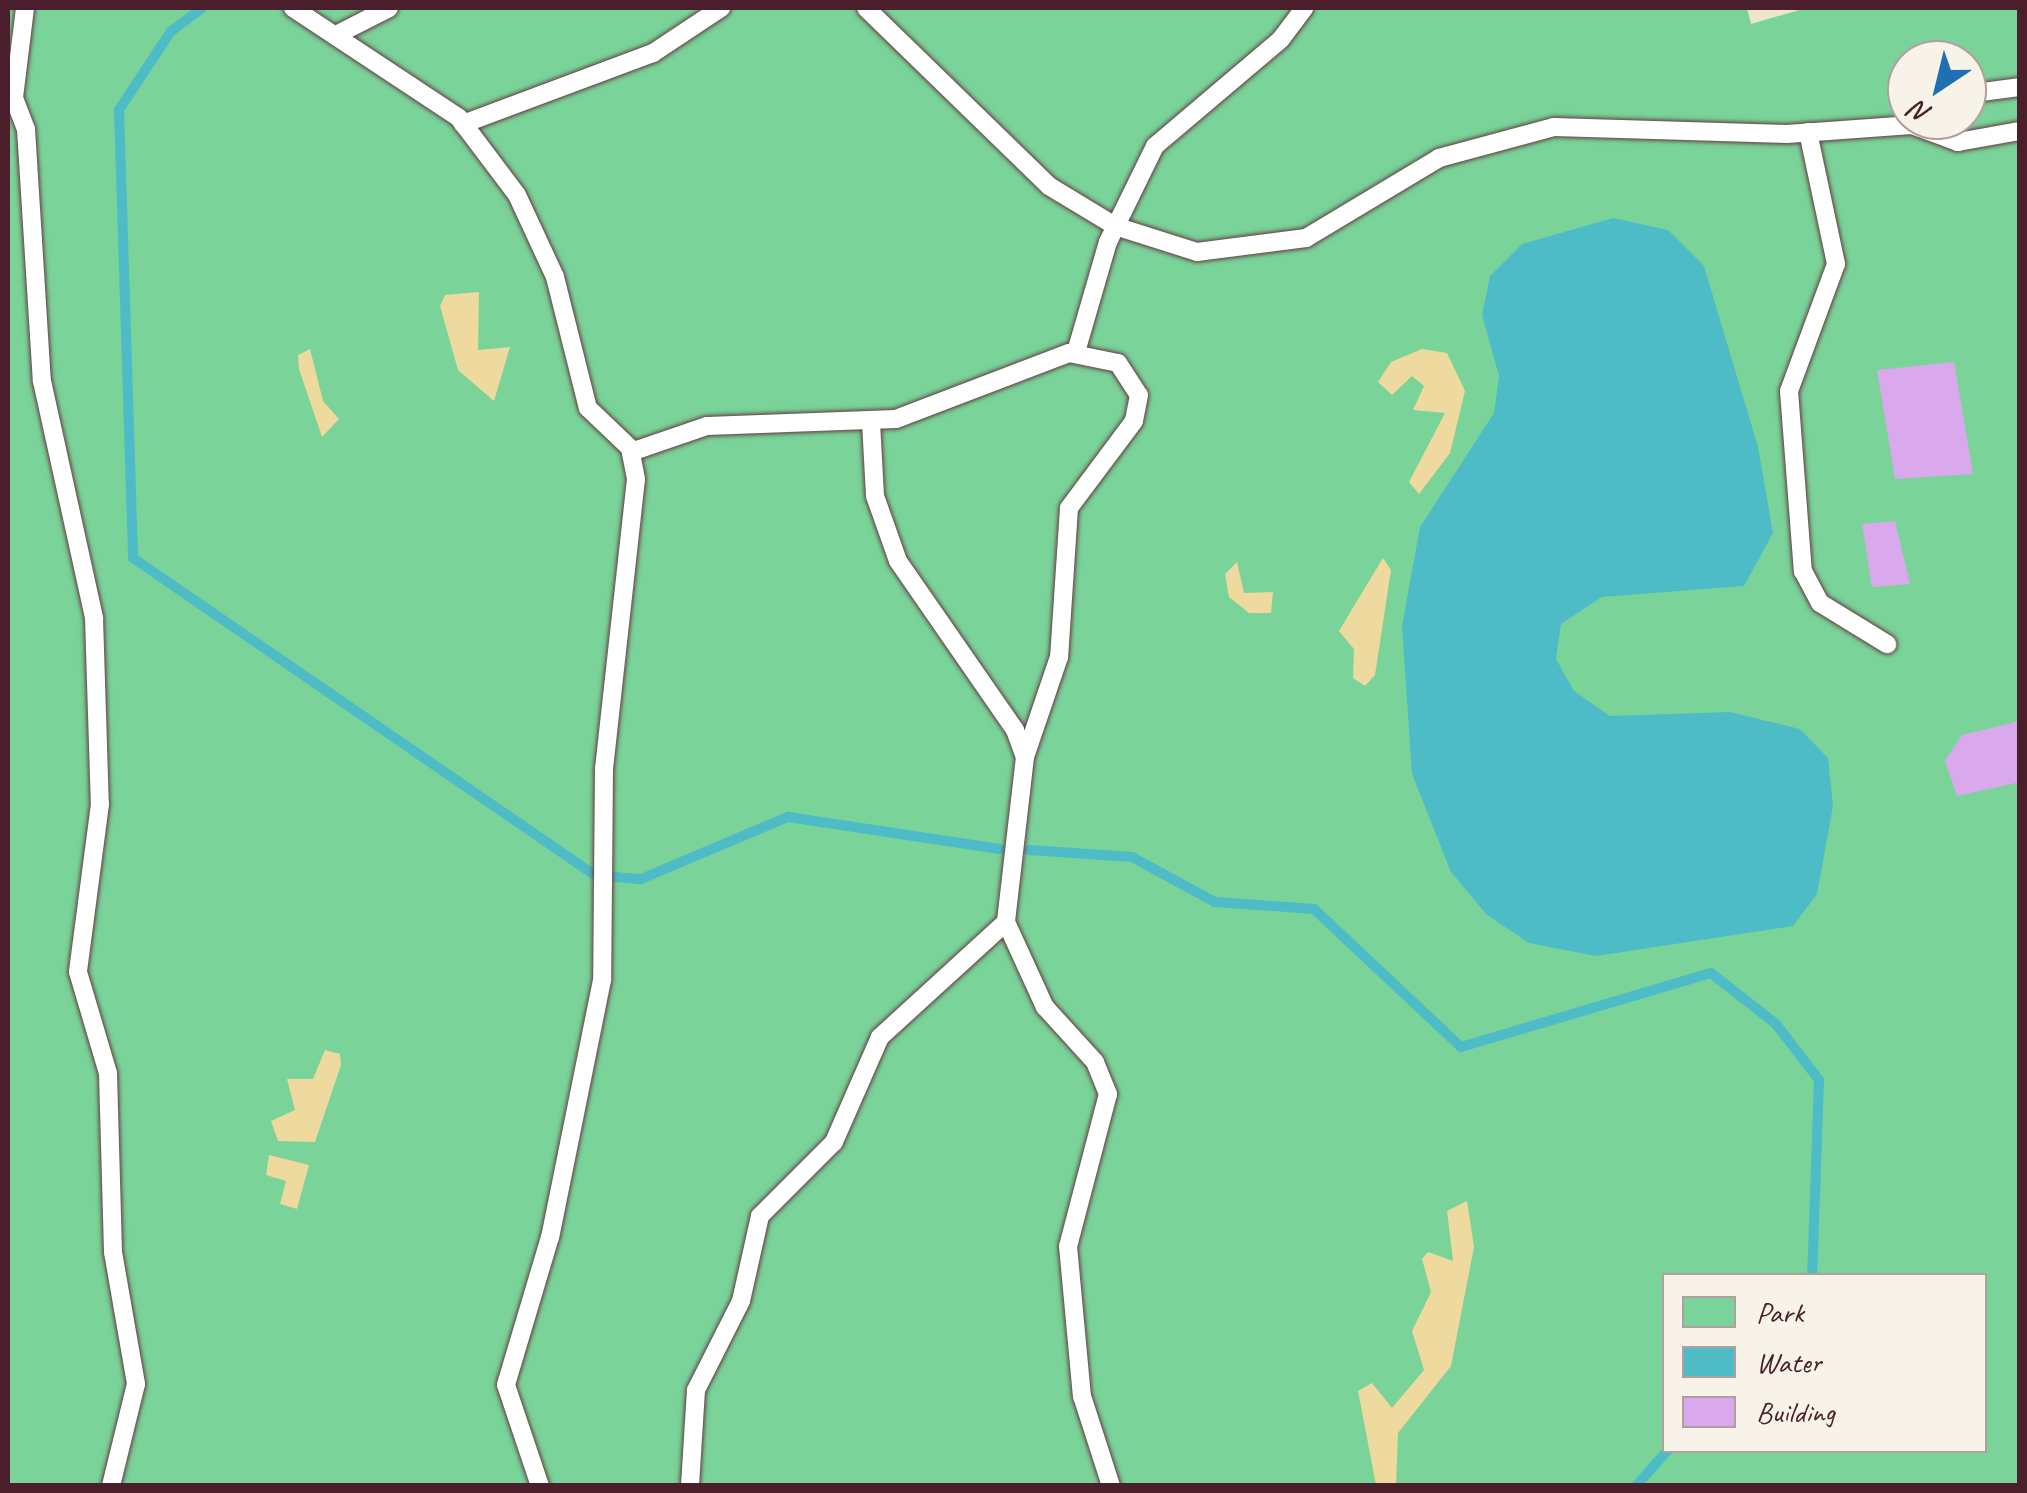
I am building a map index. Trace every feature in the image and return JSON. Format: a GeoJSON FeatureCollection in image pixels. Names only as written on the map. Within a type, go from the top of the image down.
{"type":"FeatureCollection","features":[{"type":"Feature","properties":{"kind":"lane"},"geometry":{"type":"LineString","coordinates":[[25,8],[11,98],[26,129],[46,408],[94,618],[100,804],[78,972],[108,1073],[113,1252],[136,1384],[112,1486]]}},
{"type":"Feature","properties":{"kind":"lane"},"geometry":{"type":"LineString","coordinates":[[293,8],[338,34],[463,124],[532,224],[588,408],[631,452],[636,479],[604,768],[602,980],[550,1238],[506,1385],[540,1486]]}},
{"type":"Feature","properties":{"kind":"lane"},"geometry":{"type":"LineString","coordinates":[[338,34],[390,8]]}},
{"type":"Feature","properties":{"kind":"lane"},"geometry":{"type":"LineString","coordinates":[[463,124],[653,53],[721,8]]}},
{"type":"Feature","properties":{"kind":"lane"},"geometry":{"type":"LineString","coordinates":[[866,8],[1049,186],[1116,226],[1197,252],[1243,251],[1306,238],[1440,158],[1504,136],[1554,127],[1808,132],[1887,125]]}},
{"type":"Feature","properties":{"kind":"lane"},"geometry":{"type":"LineString","coordinates":[[1076,352],[1116,226],[1167,131],[1265,54],[1304,8]]}},
{"type":"Feature","properties":{"kind":"lane"},"geometry":{"type":"LineString","coordinates":[[1987,91],[2020,87]]}},
{"type":"Feature","properties":{"kind":"lane"},"geometry":{"type":"LineString","coordinates":[[1808,132],[1836,264],[1789,392],[1803,571],[1820,603],[1886,644]]}},
{"type":"Feature","properties":{"kind":"lane"},"geometry":{"type":"LineString","coordinates":[[1987,137],[2020,132]]}},
{"type":"Feature","properties":{"kind":"lane"},"geometry":{"type":"LineString","coordinates":[[631,452],[707,426],[871,422],[1076,352],[1130,372],[1138,408],[1069,508],[1059,657],[1025,757],[1006,922],[1045,1007],[1095,1062],[1108,1094],[1068,1246],[1082,1396],[1111,1486]]}},
{"type":"Feature","properties":{"kind":"lane"},"geometry":{"type":"LineString","coordinates":[[871,422],[875,496],[898,561],[1007,717],[1025,757]]}},
{"type":"Feature","properties":{"kind":"lane"},"geometry":{"type":"LineString","coordinates":[[690,1486],[696,1390],[741,1301],[760,1216],[834,1142],[880,1037],[1006,922]]}},
{"type":"Feature","properties":{"kind":"green space"},"geometry":{"type":"Polygon","coordinates":[[[8,8],[1747,8],[1751,24],[1806,8],[2019,8],[2019,1485],[8,1486],[8,8]]]}},
{"type":"Feature","properties":{"kind":"sand"},"geometry":{"type":"Polygon","coordinates":[[[479,292],[478,350],[510,347],[494,401],[458,370],[440,306],[445,295],[479,292]]]}},
{"type":"Feature","properties":{"kind":"sand"},"geometry":{"type":"Polygon","coordinates":[[[310,349],[323,401],[339,419],[322,437],[299,369],[298,355],[310,349]]]}},
{"type":"Feature","properties":{"kind":"sand"},"geometry":{"type":"Polygon","coordinates":[[[1422,349],[1447,353],[1465,391],[1450,453],[1419,494],[1409,482],[1445,413],[1413,410],[1424,386],[1412,376],[1392,395],[1378,382],[1391,362],[1422,349]]]}},
{"type":"Feature","properties":{"kind":"sand"},"geometry":{"type":"Polygon","coordinates":[[[1383,558],[1391,570],[1375,675],[1365,686],[1353,678],[1354,649],[1339,631],[1383,558]]]}},
{"type":"Feature","properties":{"kind":"sand"},"geometry":{"type":"Polygon","coordinates":[[[1237,562],[1244,593],[1273,592],[1271,613],[1249,613],[1229,597],[1225,574],[1237,562]]]}},
{"type":"Feature","properties":{"kind":"sand"},"geometry":{"type":"Polygon","coordinates":[[[325,1050],[340,1054],[341,1065],[315,1142],[278,1141],[271,1121],[295,1110],[287,1079],[313,1079],[325,1050]]]}},
{"type":"Feature","properties":{"kind":"sand"},"geometry":{"type":"Polygon","coordinates":[[[269,1155],[309,1165],[297,1209],[280,1204],[286,1181],[266,1175],[269,1155]]]}},
{"type":"Feature","properties":{"kind":"sand"},"geometry":{"type":"Polygon","coordinates":[[[1467,1201],[1474,1247],[1451,1366],[1398,1433],[1396,1485],[1376,1485],[1358,1391],[1372,1383],[1392,1408],[1424,1370],[1412,1331],[1431,1292],[1422,1259],[1428,1252],[1453,1261],[1447,1211],[1467,1201]]]}},
{"type":"Feature","properties":{"kind":"water"},"geometry":{"type":"Polygon","coordinates":[[[1613,218],[1668,230],[1704,266],[1758,447],[1773,533],[1744,586],[1602,597],[1561,624],[1556,659],[1574,691],[1610,716],[1730,712],[1800,729],[1828,758],[1833,806],[1817,894],[1793,926],[1596,956],[1529,943],[1487,915],[1451,872],[1412,774],[1402,626],[1420,527],[1494,413],[1499,376],[1482,315],[1490,276],[1522,244],[1613,218]]]}},
{"type":"Feature","properties":{"kind":"building"},"geometry":{"type":"Polygon","coordinates":[[[1954,362],[1973,474],[1895,479],[1877,370],[1954,362]]]}},
{"type":"Feature","properties":{"kind":"building"},"geometry":{"type":"Polygon","coordinates":[[[1895,521],[1910,584],[1872,587],[1862,524],[1895,521]]]}},
{"type":"Feature","properties":{"kind":"building"},"geometry":{"type":"Polygon","coordinates":[[[2020,721],[2020,782],[1957,796],[1945,761],[1962,735],[2020,721]]]}},
{"type":"Feature","properties":{"kind":"waterway"},"geometry":{"type":"LineString","coordinates":[[202,8],[171,31],[119,110],[133,558],[593,874]]}},
{"type":"Feature","properties":{"kind":"waterway"},"geometry":{"type":"LineString","coordinates":[[616,877],[641,879],[788,817],[1000,849]]}},
{"type":"Feature","properties":{"kind":"waterway"},"geometry":{"type":"LineString","coordinates":[[1029,850],[1132,857],[1215,902],[1314,909],[1461,1047],[1711,973],[1776,1024],[1819,1080],[1812,1273]]}},
{"type":"Feature","properties":{"kind":"waterway"},"geometry":{"type":"LineString","coordinates":[[1636,1486],[1665,1453]]}}]}
